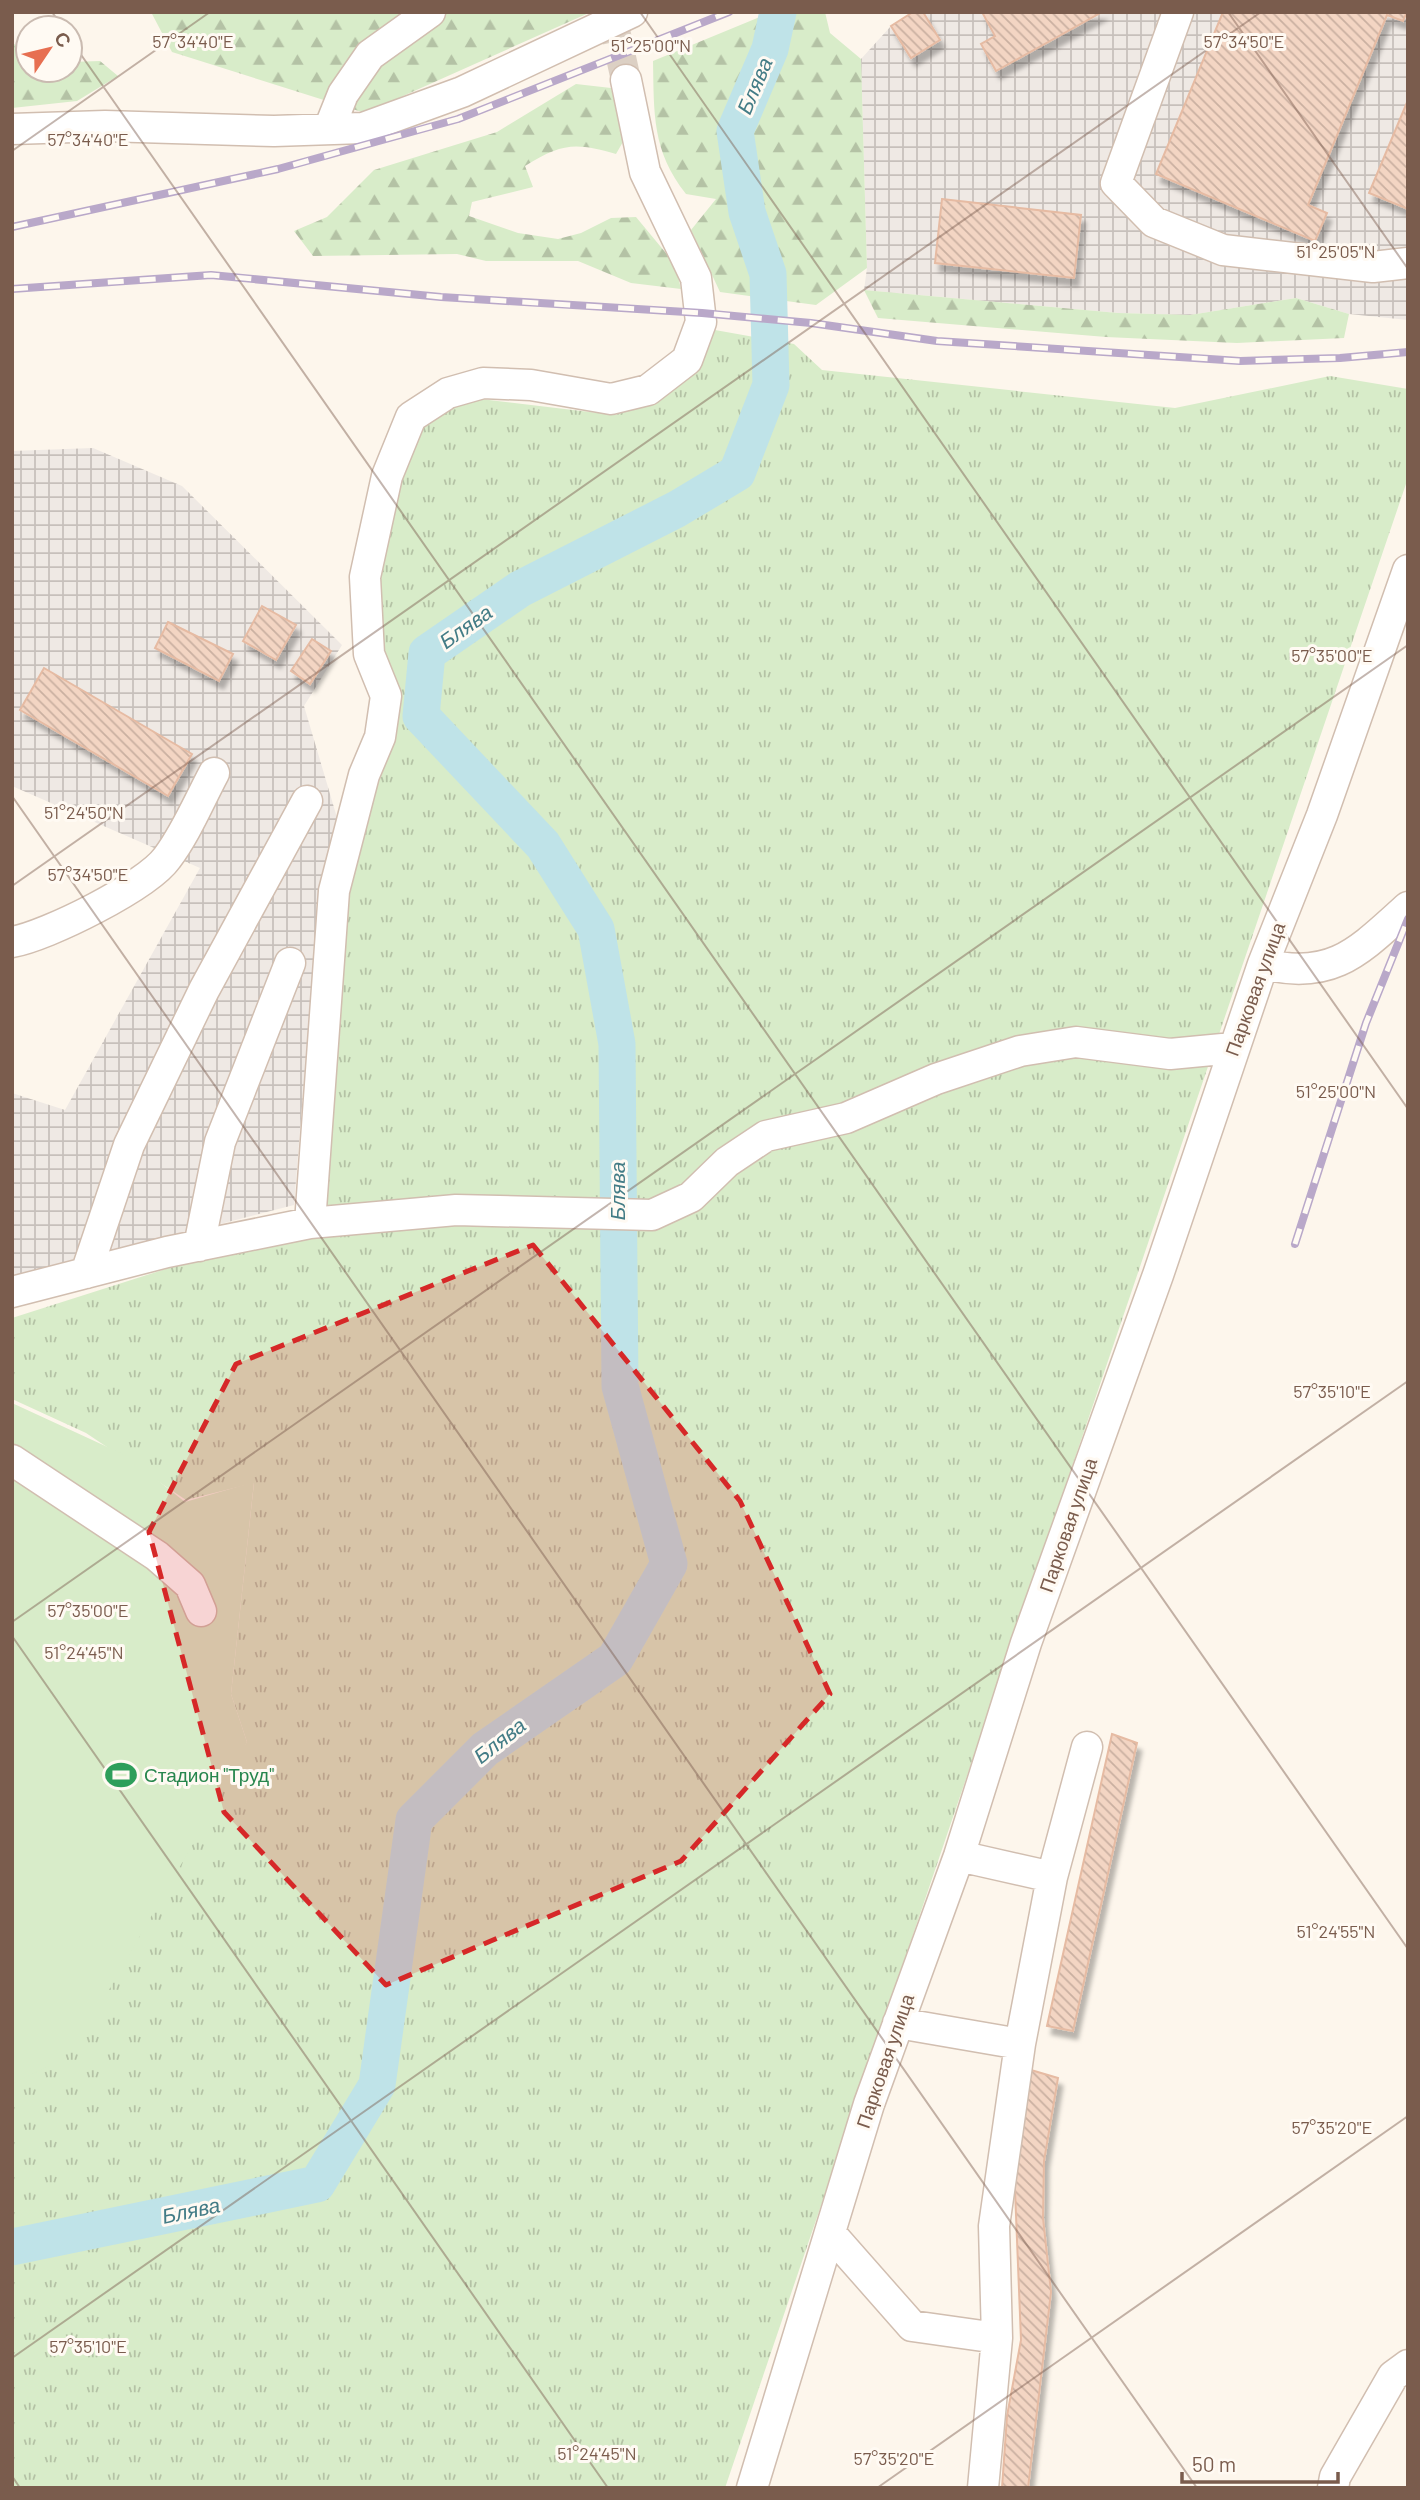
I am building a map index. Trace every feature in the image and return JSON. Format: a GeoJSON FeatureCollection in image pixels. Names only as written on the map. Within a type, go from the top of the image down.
{"type":"FeatureCollection","features":[{"type":"Feature","properties":{"kind":"street"},"geometry":{"type":"LineString","coordinates":[[329,129],[343,94],[370,55],[430,12]]}},
{"type":"Feature","properties":{"kind":"street"},"geometry":{"type":"LineString","coordinates":[[12,129],[105,126],[274,131],[363,128],[462,92],[632,12]]}},
{"type":"Feature","properties":{"kind":"street"},"geometry":{"type":"LineString","coordinates":[[1178,12],[1116,183],[1154,222],[1223,250],[1373,267],[1408,263]]}},
{"type":"Feature","properties":{"kind":"street"},"geometry":{"type":"LineString","coordinates":[[310,1223],[334,891],[364,775],[380,737],[386,696],[369,654],[365,577],[387,476],[411,417],[448,393],[483,383],[531,385],[611,399],[648,390],[687,360],[701,323],[696,278],[645,172],[626,80]]}},
{"type":"Feature","properties":{"kind":"street","name":"Парковая улица"},"geometry":{"type":"LineString","coordinates":[[752,2488],[869,2104],[959,1856],[1026,1643],[1158,1275],[1233,1048],[1322,815],[1408,569]]}},
{"type":"Feature","properties":{"kind":"street"},"geometry":{"type":"LineString","coordinates":[[12,942],[35,938],[117,897],[166,860],[214,773]]}},
{"type":"Feature","properties":{"kind":"street"},"geometry":{"type":"LineString","coordinates":[[86,1273],[129,1145],[204,990],[307,802]]}},
{"type":"Feature","properties":{"kind":"street"},"geometry":{"type":"LineString","coordinates":[[1263,964],[1293,971],[1334,965],[1368,943],[1408,907]]}},
{"type":"Feature","properties":{"kind":"street"},"geometry":{"type":"LineString","coordinates":[[199,1246],[220,1142],[290,963]]}},
{"type":"Feature","properties":{"kind":"street"},"geometry":{"type":"LineString","coordinates":[[12,1292],[199,1246],[310,1223],[456,1210],[652,1215],[691,1197],[727,1162],[766,1136],[846,1118],[936,1079],[1020,1051],[1076,1042],[1170,1054],[1233,1048]]}},
{"type":"Feature","properties":{"kind":"street"},"geometry":{"type":"LineString","coordinates":[[12,1460],[157,1556],[190,1585],[201,1611]]}},
{"type":"Feature","properties":{"kind":"street"},"geometry":{"type":"LineString","coordinates":[[983,2488],[997,2338],[993,2226],[1020,2044],[1052,1877],[1087,1747]]}},
{"type":"Feature","properties":{"kind":"street"},"geometry":{"type":"LineString","coordinates":[[959,1856],[1052,1877]]}},
{"type":"Feature","properties":{"kind":"street"},"geometry":{"type":"LineString","coordinates":[[898,2023],[1020,2044]]}},
{"type":"Feature","properties":{"kind":"street"},"geometry":{"type":"LineString","coordinates":[[830,2233],[912,2326],[997,2338]]}},
{"type":"Feature","properties":{"kind":"street"},"geometry":{"type":"LineString","coordinates":[[1333,2488],[1335,2477],[1394,2375],[1408,2365]]}},
{"type":"Feature","properties":{"kind":"highlighted area"},"geometry":{"type":"Polygon","coordinates":[[[533,1245],[740,1501],[830,1694],[681,1861],[386,1985],[224,1812],[149,1532],[236,1364],[533,1245]]]}},
{"type":"Feature","properties":{"kind":"shaded area"},"geometry":{"type":"Polygon","coordinates":[[[913,12],[1408,12],[1408,320],[1349,314],[1296,298],[1190,315],[1118,313],[864,290],[867,268],[861,59],[891,26],[913,12]]]}},
{"type":"Feature","properties":{"kind":"shaded area"},"geometry":{"type":"Polygon","coordinates":[[[93,448],[182,486],[342,645],[304,706],[338,821],[315,946],[294,1205],[12,1278],[12,1093],[65,1110],[200,868],[12,786],[12,451],[93,448]]]}},
{"type":"Feature","properties":{"kind":"green space"},"geometry":{"type":"Polygon","coordinates":[[[151,12],[591,12],[365,113],[172,52],[151,12]]]}},
{"type":"Feature","properties":{"kind":"green space"},"geometry":{"type":"Polygon","coordinates":[[[772,12],[825,12],[830,33],[861,59],[867,268],[816,305],[720,292],[691,230],[716,199],[686,194],[667,163],[657,131],[653,61],[772,12]]]}},
{"type":"Feature","properties":{"kind":"green space"},"geometry":{"type":"Polygon","coordinates":[[[12,43],[14,84],[84,84],[84,62],[100,61],[118,76],[77,101],[12,108],[12,43]]]}},
{"type":"Feature","properties":{"kind":"green space"},"geometry":{"type":"Polygon","coordinates":[[[576,84],[611,88],[624,140],[616,154],[579,146],[549,153],[525,166],[533,187],[472,202],[469,216],[518,233],[558,239],[581,233],[611,218],[636,217],[675,264],[681,289],[631,283],[578,261],[486,261],[457,254],[313,256],[294,231],[327,217],[374,170],[497,132],[576,84]]]}},
{"type":"Feature","properties":{"kind":"green space"},"geometry":{"type":"Polygon","coordinates":[[[864,290],[1118,313],[1190,315],[1296,298],[1349,314],[1344,338],[1237,343],[1106,337],[878,318],[864,290]]]}},
{"type":"Feature","properties":{"kind":"green space"},"geometry":{"type":"Polygon","coordinates":[[[715,330],[794,344],[822,370],[1175,408],[1330,376],[1408,389],[1408,478],[725,2488],[12,2488],[12,2082],[247,1742],[231,1694],[254,1483],[186,1500],[86,1433],[12,1399],[12,1318],[310,1223],[334,891],[395,699],[379,657],[378,582],[399,481],[423,424],[464,397],[615,415],[658,402],[699,368],[715,330]]]}},
{"type":"Feature","properties":{"kind":"green space","name":"Стадион \"Труд\""},"geometry":{"type":"Polygon","coordinates":[[[12,1403],[127,1456],[185,1502],[254,1482],[231,1694],[247,1742],[213,1809],[83,2035],[49,2066],[12,2084],[12,1403]]]}},
{"type":"Feature","properties":{"kind":"building"},"geometry":{"type":"Polygon","coordinates":[[[913,12],[923,12],[940,40],[911,58],[891,26],[913,12]]]}},
{"type":"Feature","properties":{"kind":"building"},"geometry":{"type":"Polygon","coordinates":[[[982,12],[1102,12],[996,71],[981,44],[995,36],[982,12]]]}},
{"type":"Feature","properties":{"kind":"building"},"geometry":{"type":"Polygon","coordinates":[[[1223,12],[1407,12],[1403,21],[1387,15],[1308,205],[1327,213],[1315,241],[1156,174],[1223,12]]]}},
{"type":"Feature","properties":{"kind":"building"},"geometry":{"type":"Polygon","coordinates":[[[1408,100],[1408,209],[1369,193],[1408,100]]]}},
{"type":"Feature","properties":{"kind":"building"},"geometry":{"type":"Polygon","coordinates":[[[942,199],[1081,215],[1074,278],[935,263],[942,199]]]}},
{"type":"Feature","properties":{"kind":"building"},"geometry":{"type":"Polygon","coordinates":[[[262,606],[296,625],[276,660],[243,641],[262,606]]]}},
{"type":"Feature","properties":{"kind":"building"},"geometry":{"type":"Polygon","coordinates":[[[168,622],[233,654],[219,681],[155,648],[168,622]]]}},
{"type":"Feature","properties":{"kind":"building"},"geometry":{"type":"Polygon","coordinates":[[[312,639],[331,651],[310,684],[291,671],[312,639]]]}},
{"type":"Feature","properties":{"kind":"building"},"geometry":{"type":"Polygon","coordinates":[[[44,668],[192,754],[168,796],[20,710],[44,668]]]}},
{"type":"Feature","properties":{"kind":"building"},"geometry":{"type":"Polygon","coordinates":[[[1112,1734],[1137,1743],[1073,2031],[1047,2026],[1112,1734]]]}},
{"type":"Feature","properties":{"kind":"building"},"geometry":{"type":"Polygon","coordinates":[[[1031,2070],[1058,2078],[1044,2161],[1043,2218],[1051,2292],[1028,2488],[1002,2488],[1007,2416],[1021,2340],[1014,2165],[1031,2070]]]}},
{"type":"Feature","properties":{"kind":"waterway","name":"Блява"},"geometry":{"type":"LineString","coordinates":[[12,2247],[317,2184],[377,2085],[414,1820],[485,1749],[615,1659],[669,1564],[620,1386],[617,1044],[596,929],[543,845],[421,716],[427,653],[520,589],[677,509],[737,473],[771,385],[768,274],[747,212],[735,131],[770,49],[778,12]]}},
{"type":"Feature","properties":{"kind":"tunnel"},"geometry":{"type":"LineString","coordinates":[[611,12],[626,80]]}},
{"type":"Feature","properties":{"kind":"railway"},"geometry":{"type":"LineString","coordinates":[[12,227],[278,169],[458,119],[729,12]]}},
{"type":"Feature","properties":{"kind":"railway"},"geometry":{"type":"LineString","coordinates":[[12,289],[211,275],[441,297],[702,313],[811,323],[937,341],[1240,361],[1340,358],[1408,352]]}},
{"type":"Feature","properties":{"kind":"railway"},"geometry":{"type":"LineString","coordinates":[[1295,1244],[1366,1023],[1408,919]]}},
{"type":"Feature","properties":{"kind":"place","name":"Стадион \"Труд\""},"geometry":{"type":"Point","coordinates":[121,1775]}}]}
